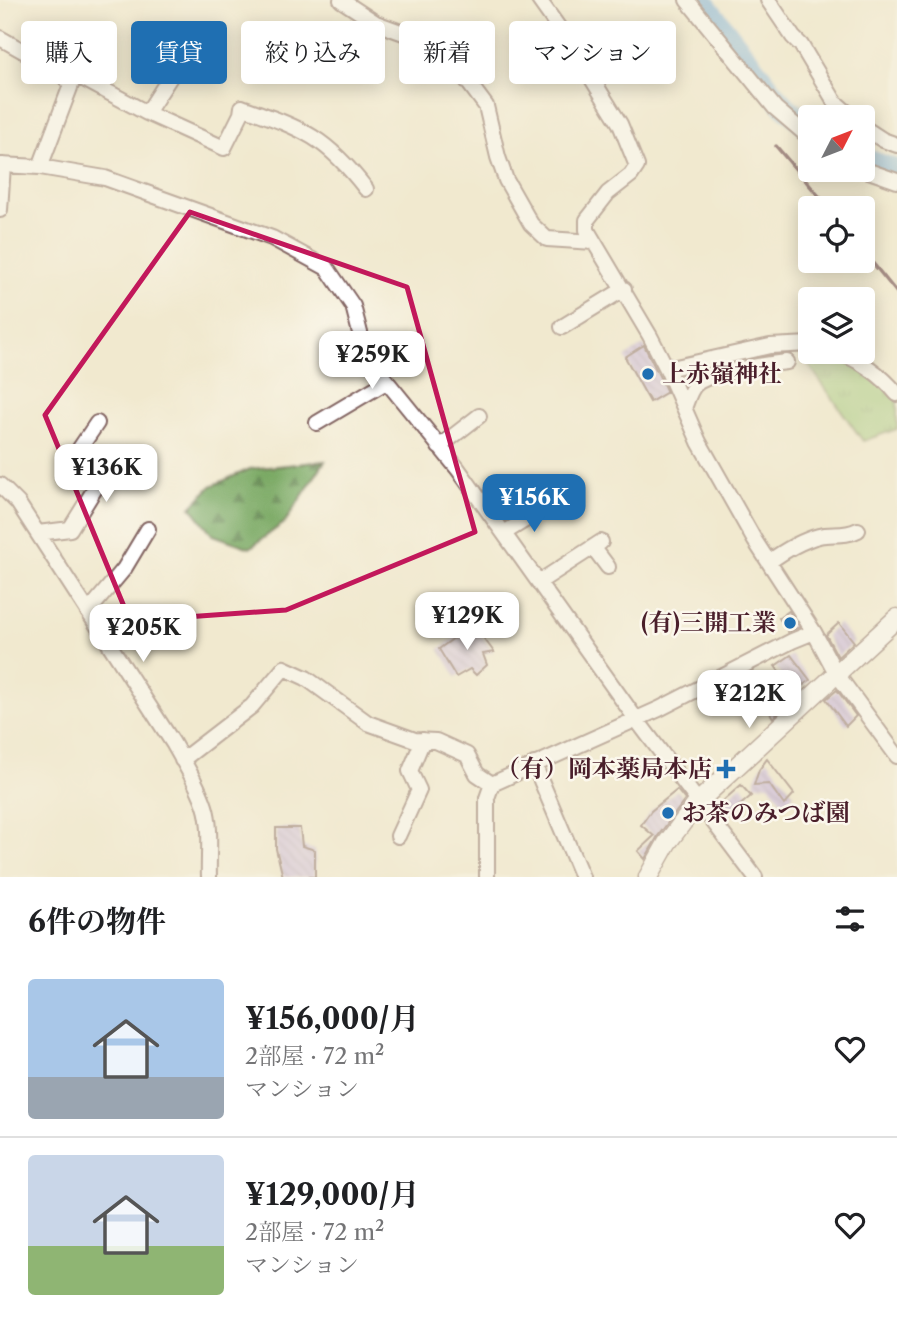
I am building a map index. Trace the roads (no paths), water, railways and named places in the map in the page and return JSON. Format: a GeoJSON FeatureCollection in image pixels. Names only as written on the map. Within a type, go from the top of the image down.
{"type":"FeatureCollection","features":[{"type":"Feature","properties":{"kind":"main road"},"geometry":{"type":"LineString","coordinates":[[648,877],[667,842],[698,802],[897,618]]}},
{"type":"Feature","properties":{"kind":"street"},"geometry":{"type":"LineString","coordinates":[[341,0],[376,23],[442,47],[486,106],[506,180],[531,224],[547,239],[594,242]]}},
{"type":"Feature","properties":{"kind":"street"},"geometry":{"type":"LineString","coordinates":[[539,0],[571,45],[620,124],[637,166],[631,175],[608,193],[587,220],[587,230],[624,289],[667,369],[699,442],[769,562],[814,632],[836,673],[897,755]]}},
{"type":"Feature","properties":{"kind":"street"},"geometry":{"type":"LineString","coordinates":[[687,0],[775,108],[798,128]]}},
{"type":"Feature","properties":{"kind":"street"},"geometry":{"type":"LineString","coordinates":[[768,0],[793,37],[802,45],[838,105]]}},
{"type":"Feature","properties":{"kind":"street"},"geometry":{"type":"LineString","coordinates":[[0,38],[21,50]]}},
{"type":"Feature","properties":{"kind":"street"},"geometry":{"type":"LineString","coordinates":[[40,167],[70,84]]}},
{"type":"Feature","properties":{"kind":"street"},"geometry":{"type":"LineString","coordinates":[[93,84],[146,113],[224,148],[242,107],[299,127],[331,148],[366,189]]}},
{"type":"Feature","properties":{"kind":"street"},"geometry":{"type":"LineString","coordinates":[[146,113],[165,84]]}},
{"type":"Feature","properties":{"kind":"street"},"geometry":{"type":"LineString","coordinates":[[875,135],[897,145]]}},
{"type":"Feature","properties":{"kind":"street"},"geometry":{"type":"LineString","coordinates":[[0,209],[1,165],[40,167],[105,178],[272,238],[327,268],[353,306],[366,356],[504,533],[636,719],[755,877]]}},
{"type":"Feature","properties":{"kind":"street"},"geometry":{"type":"LineString","coordinates":[[875,173],[897,181]]}},
{"type":"Feature","properties":{"kind":"street"},"geometry":{"type":"LineString","coordinates":[[562,327],[624,289]]}},
{"type":"Feature","properties":{"kind":"street"},"geometry":{"type":"LineString","coordinates":[[667,369],[770,346],[798,345]]}},
{"type":"Feature","properties":{"kind":"street"},"geometry":{"type":"LineString","coordinates":[[684,408],[694,385],[703,380],[763,364],[787,362]]}},
{"type":"Feature","properties":{"kind":"street"},"geometry":{"type":"LineString","coordinates":[[860,364],[886,380],[897,394]]}},
{"type":"Feature","properties":{"kind":"street"},"geometry":{"type":"LineString","coordinates":[[317,423],[386,382]]}},
{"type":"Feature","properties":{"kind":"street"},"geometry":{"type":"LineString","coordinates":[[439,447],[480,416]]}},
{"type":"Feature","properties":{"kind":"street"},"geometry":{"type":"LineString","coordinates":[[37,533],[70,529],[109,466],[80,448],[97,423]]}},
{"type":"Feature","properties":{"kind":"street"},"geometry":{"type":"LineString","coordinates":[[0,485],[18,503],[182,760],[206,807],[209,877]]}},
{"type":"Feature","properties":{"kind":"street"},"geometry":{"type":"LineString","coordinates":[[504,533],[554,502],[566,510]]}},
{"type":"Feature","properties":{"kind":"street"},"geometry":{"type":"LineString","coordinates":[[88,612],[124,569],[148,529]]}},
{"type":"Feature","properties":{"kind":"street"},"geometry":{"type":"LineString","coordinates":[[769,562],[788,547],[820,536],[849,535],[858,530]]}},
{"type":"Feature","properties":{"kind":"street"},"geometry":{"type":"LineString","coordinates":[[539,582],[597,544],[608,567]]}},
{"type":"Feature","properties":{"kind":"street"},"geometry":{"type":"LineString","coordinates":[[487,877],[487,798],[492,784],[636,719],[814,632]]}},
{"type":"Feature","properties":{"kind":"street"},"geometry":{"type":"LineString","coordinates":[[182,760],[252,706],[284,668],[306,678],[368,723],[415,740],[436,741],[467,755],[477,774],[492,784]]}},
{"type":"Feature","properties":{"kind":"street"},"geometry":{"type":"LineString","coordinates":[[398,836],[419,790],[410,771],[423,740]]}},
{"type":"Feature","properties":{"kind":"street"},"geometry":{"type":"LineString","coordinates":[[534,764],[582,877]]}},
{"type":"Feature","properties":{"kind":"waterway"},"geometry":{"type":"LineString","coordinates":[[701,0],[782,104],[798,117]]}},
{"type":"Feature","properties":{"kind":"waterway"},"geometry":{"type":"LineString","coordinates":[[875,163],[897,171]]}},
{"type":"Feature","properties":{"kind":"railway"},"geometry":{"type":"LineString","coordinates":[[776,146],[819,196]]}},
{"type":"Feature","properties":{"kind":"railway"},"geometry":{"type":"LineString","coordinates":[[875,266],[897,293]]}},
{"type":"Feature","properties":{"kind":"place","name":"上赤嶺神社"},"geometry":{"type":"Point","coordinates":[648,374]}},
{"type":"Feature","properties":{"kind":"place","name":"(有)三開工業"},"geometry":{"type":"Point","coordinates":[790,623]}},
{"type":"Feature","properties":{"kind":"place","name":"（有）岡本薬局本店"},"geometry":{"type":"Point","coordinates":[726,769]}},
{"type":"Feature","properties":{"kind":"place","name":"お茶のみつば園"},"geometry":{"type":"Point","coordinates":[668,813]}}]}
